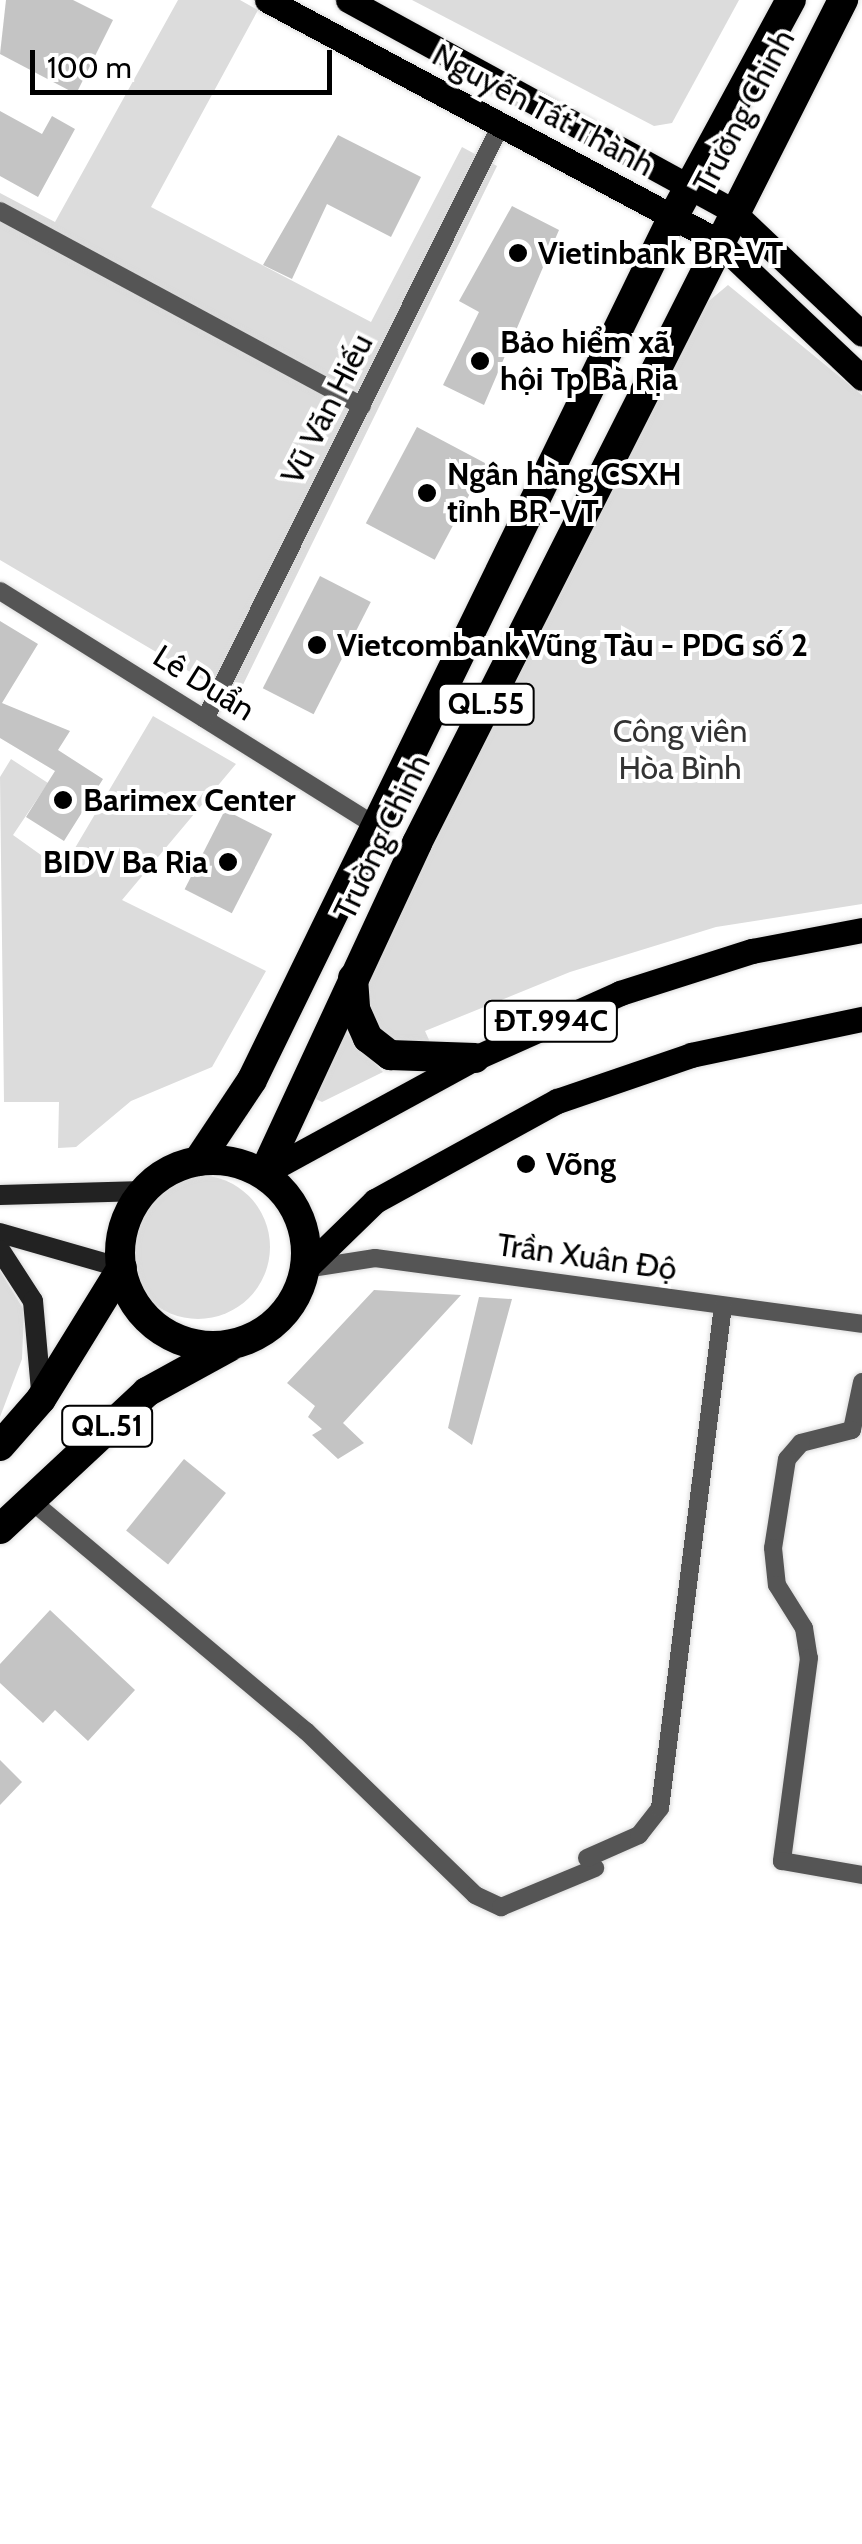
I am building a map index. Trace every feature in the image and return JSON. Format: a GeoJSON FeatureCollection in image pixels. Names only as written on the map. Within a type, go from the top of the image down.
{"type":"FeatureCollection","features":[{"type":"Feature","properties":{"kind":"highway","name":"Trường Chinh"},"geometry":{"type":"LineString","coordinates":[[198,1161],[252,1080],[673,217],[791,0]]}},
{"type":"Feature","properties":{"kind":"highway","name":"Trường Chinh"},"geometry":{"type":"LineString","coordinates":[[264,1173],[353,977],[716,240],[843,0]]}},
{"type":"Feature","properties":{"kind":"highway"},"geometry":{"type":"LineString","coordinates":[[353,977],[355,1010],[368,1038],[390,1055],[475,1058]]}},
{"type":"Feature","properties":{"kind":"highway"},"geometry":{"type":"LineString","coordinates":[[198,1161],[264,1173],[302,1226],[305,1269],[287,1310],[232,1345],[194,1345],[160,1330],[134,1303],[122,1268],[124,1227],[144,1191],[198,1161]]}},
{"type":"Feature","properties":{"kind":"highway","name":"QL.51"},"geometry":{"type":"LineString","coordinates":[[0,1446],[41,1399],[122,1268]]}},
{"type":"Feature","properties":{"kind":"highway","name":"QL.51"},"geometry":{"type":"LineString","coordinates":[[0,1529],[28,1498],[147,1392],[232,1345]]}},
{"type":"Feature","properties":{"kind":"main road","name":"Nguyễn Tất Thành"},"geometry":{"type":"LineString","coordinates":[[267,0],[300,8],[501,125],[716,240],[862,378]]}},
{"type":"Feature","properties":{"kind":"main road","name":"Nguyễn Tất Thành"},"geometry":{"type":"LineString","coordinates":[[348,0],[731,210],[862,334]]}},
{"type":"Feature","properties":{"kind":"main road","name":"ĐT.994C"},"geometry":{"type":"LineString","coordinates":[[264,1173],[475,1058],[669,975],[862,930]]}},
{"type":"Feature","properties":{"kind":"main road","name":"ĐT.994C"},"geometry":{"type":"LineString","coordinates":[[305,1269],[374,1202],[557,1101],[691,1054],[862,1019]]}},
{"type":"Feature","properties":{"kind":"street","name":"Vũ Văn Hiếu"},"geometry":{"type":"LineString","coordinates":[[204,718],[501,125]]}},
{"type":"Feature","properties":{"kind":"street"},"geometry":{"type":"LineString","coordinates":[[0,211],[362,406]]}},
{"type":"Feature","properties":{"kind":"street","name":"Lê Duẩn"},"geometry":{"type":"LineString","coordinates":[[0,591],[376,825]]}},
{"type":"Feature","properties":{"kind":"street"},"geometry":{"type":"LineString","coordinates":[[0,1195],[144,1191]]}},
{"type":"Feature","properties":{"kind":"street"},"geometry":{"type":"LineString","coordinates":[[0,1233],[122,1268]]}},
{"type":"Feature","properties":{"kind":"street"},"geometry":{"type":"LineString","coordinates":[[0,1250],[33,1302],[42,1340],[41,1399]]}},
{"type":"Feature","properties":{"kind":"street","name":"Trần Xuân Độ"},"geometry":{"type":"LineString","coordinates":[[305,1269],[375,1258],[862,1324]]}},
{"type":"Feature","properties":{"kind":"street"},"geometry":{"type":"LineString","coordinates":[[28,1498],[306,1730],[476,1895],[501,1907],[639,1835],[660,1808],[723,1306]]}},
{"type":"Feature","properties":{"kind":"street"},"geometry":{"type":"LineString","coordinates":[[862,1382],[852,1430],[801,1443],[786,1459],[773,1548],[777,1585],[804,1628],[809,1658],[782,1861],[862,1876]]}},
{"type":"Feature","properties":{"kind":"green space"},"geometry":{"type":"Polygon","coordinates":[[[178,0],[240,0],[258,10],[151,207],[371,322],[462,147],[497,166],[236,699],[0,560],[0,193],[55,222],[178,0]]]}},
{"type":"Feature","properties":{"kind":"green space"},"geometry":{"type":"Polygon","coordinates":[[[412,0],[739,0],[672,123],[654,126],[412,0]]]}},
{"type":"Feature","properties":{"kind":"green space","name":"Công viên Hòa Bình"},"geometry":{"type":"Polygon","coordinates":[[[728,285],[862,395],[862,904],[716,927],[570,972],[425,1031],[430,1042],[396,1047],[365,1033],[365,976],[697,311],[728,285]]]}},
{"type":"Feature","properties":{"kind":"green space"},"geometry":{"type":"Polygon","coordinates":[[[153,716],[236,764],[122,900],[266,971],[212,1067],[131,1101],[76,1147],[58,1148],[59,1102],[4,1102],[0,777],[11,759],[48,783],[13,835],[62,870],[153,716]]]}},
{"type":"Feature","properties":{"kind":"green space"},"geometry":{"type":"Polygon","coordinates":[[[340,1026],[383,1072],[322,1102],[314,1098],[340,1026]]]}},
{"type":"Feature","properties":{"kind":"green space"},"geometry":{"type":"Polygon","coordinates":[[[198,1175],[226,1180],[249,1196],[265,1219],[270,1247],[265,1275],[249,1298],[226,1314],[198,1319],[170,1314],[147,1298],[131,1275],[126,1247],[131,1219],[147,1196],[170,1180],[198,1175]]]}},
{"type":"Feature","properties":{"kind":"green space"},"geometry":{"type":"Polygon","coordinates":[[[0,1271],[24,1310],[22,1359],[0,1417],[0,1271]]]}},
{"type":"Feature","properties":{"kind":"building"},"geometry":{"type":"Polygon","coordinates":[[[6,0],[73,0],[113,20],[76,94],[0,54],[6,0]]]}},
{"type":"Feature","properties":{"kind":"building"},"geometry":{"type":"Polygon","coordinates":[[[0,111],[42,134],[52,116],[75,129],[38,197],[0,176],[0,111]]]}},
{"type":"Feature","properties":{"kind":"building"},"geometry":{"type":"Polygon","coordinates":[[[338,135],[421,177],[391,237],[327,204],[292,279],[263,265],[338,135]]]}},
{"type":"Feature","properties":{"kind":"building"},"geometry":{"type":"Polygon","coordinates":[[[512,206],[559,230],[484,405],[443,385],[479,312],[459,301],[512,206]]]}},
{"type":"Feature","properties":{"kind":"building","name":"Ngân hàng CSXH tỉnh BR-VT"},"geometry":{"type":"Polygon","coordinates":[[[417,427],[486,464],[435,560],[366,523],[417,427]]]}},
{"type":"Feature","properties":{"kind":"building","name":"Vietcombank Vũng Tàu - PDG số 2"},"geometry":{"type":"Polygon","coordinates":[[[320,576],[371,602],[314,714],[263,688],[320,576]]]}},
{"type":"Feature","properties":{"kind":"building"},"geometry":{"type":"Polygon","coordinates":[[[0,621],[38,644],[2,703],[70,731],[58,750],[103,779],[64,841],[26,817],[55,771],[0,738],[0,621]]]}},
{"type":"Feature","properties":{"kind":"building","name":"BIDV Ba Ria"},"geometry":{"type":"Polygon","coordinates":[[[225,810],[272,834],[232,913],[185,889],[225,810]]]}},
{"type":"Feature","properties":{"kind":"building"},"geometry":{"type":"Polygon","coordinates":[[[374,1290],[461,1295],[343,1423],[364,1443],[338,1459],[312,1435],[322,1429],[308,1417],[315,1406],[287,1383],[374,1290]]]}},
{"type":"Feature","properties":{"kind":"building"},"geometry":{"type":"Polygon","coordinates":[[[479,1297],[512,1299],[472,1445],[448,1428],[479,1297]]]}},
{"type":"Feature","properties":{"kind":"building"},"geometry":{"type":"Polygon","coordinates":[[[184,1459],[226,1493],[168,1564],[126,1530],[184,1459]]]}},
{"type":"Feature","properties":{"kind":"building"},"geometry":{"type":"Polygon","coordinates":[[[50,1610],[135,1690],[88,1741],[55,1710],[43,1723],[0,1683],[0,1664],[50,1610]]]}},
{"type":"Feature","properties":{"kind":"building"},"geometry":{"type":"Polygon","coordinates":[[[0,1760],[22,1782],[0,1805],[0,1760]]]}},
{"type":"Feature","properties":{"kind":"place","name":"Vietinbank BR-VT"},"geometry":{"type":"Point","coordinates":[518,253]}},
{"type":"Feature","properties":{"kind":"place","name":"Bảo hiểm xã hội Tp Bà Rịa"},"geometry":{"type":"Point","coordinates":[480,361]}},
{"type":"Feature","properties":{"kind":"place","name":"Ngân hàng CSXH tỉnh BR-VT"},"geometry":{"type":"Point","coordinates":[427,493]}},
{"type":"Feature","properties":{"kind":"place","name":"Vietcombank Vũng Tàu - PDG số 2"},"geometry":{"type":"Point","coordinates":[317,645]}},
{"type":"Feature","properties":{"kind":"place","name":"Barimex Center"},"geometry":{"type":"Point","coordinates":[63,800]}},
{"type":"Feature","properties":{"kind":"place","name":"BIDV Ba Ria"},"geometry":{"type":"Point","coordinates":[228,862]}},
{"type":"Feature","properties":{"kind":"place","name":"Võng"},"geometry":{"type":"Point","coordinates":[526,1164]}}]}
